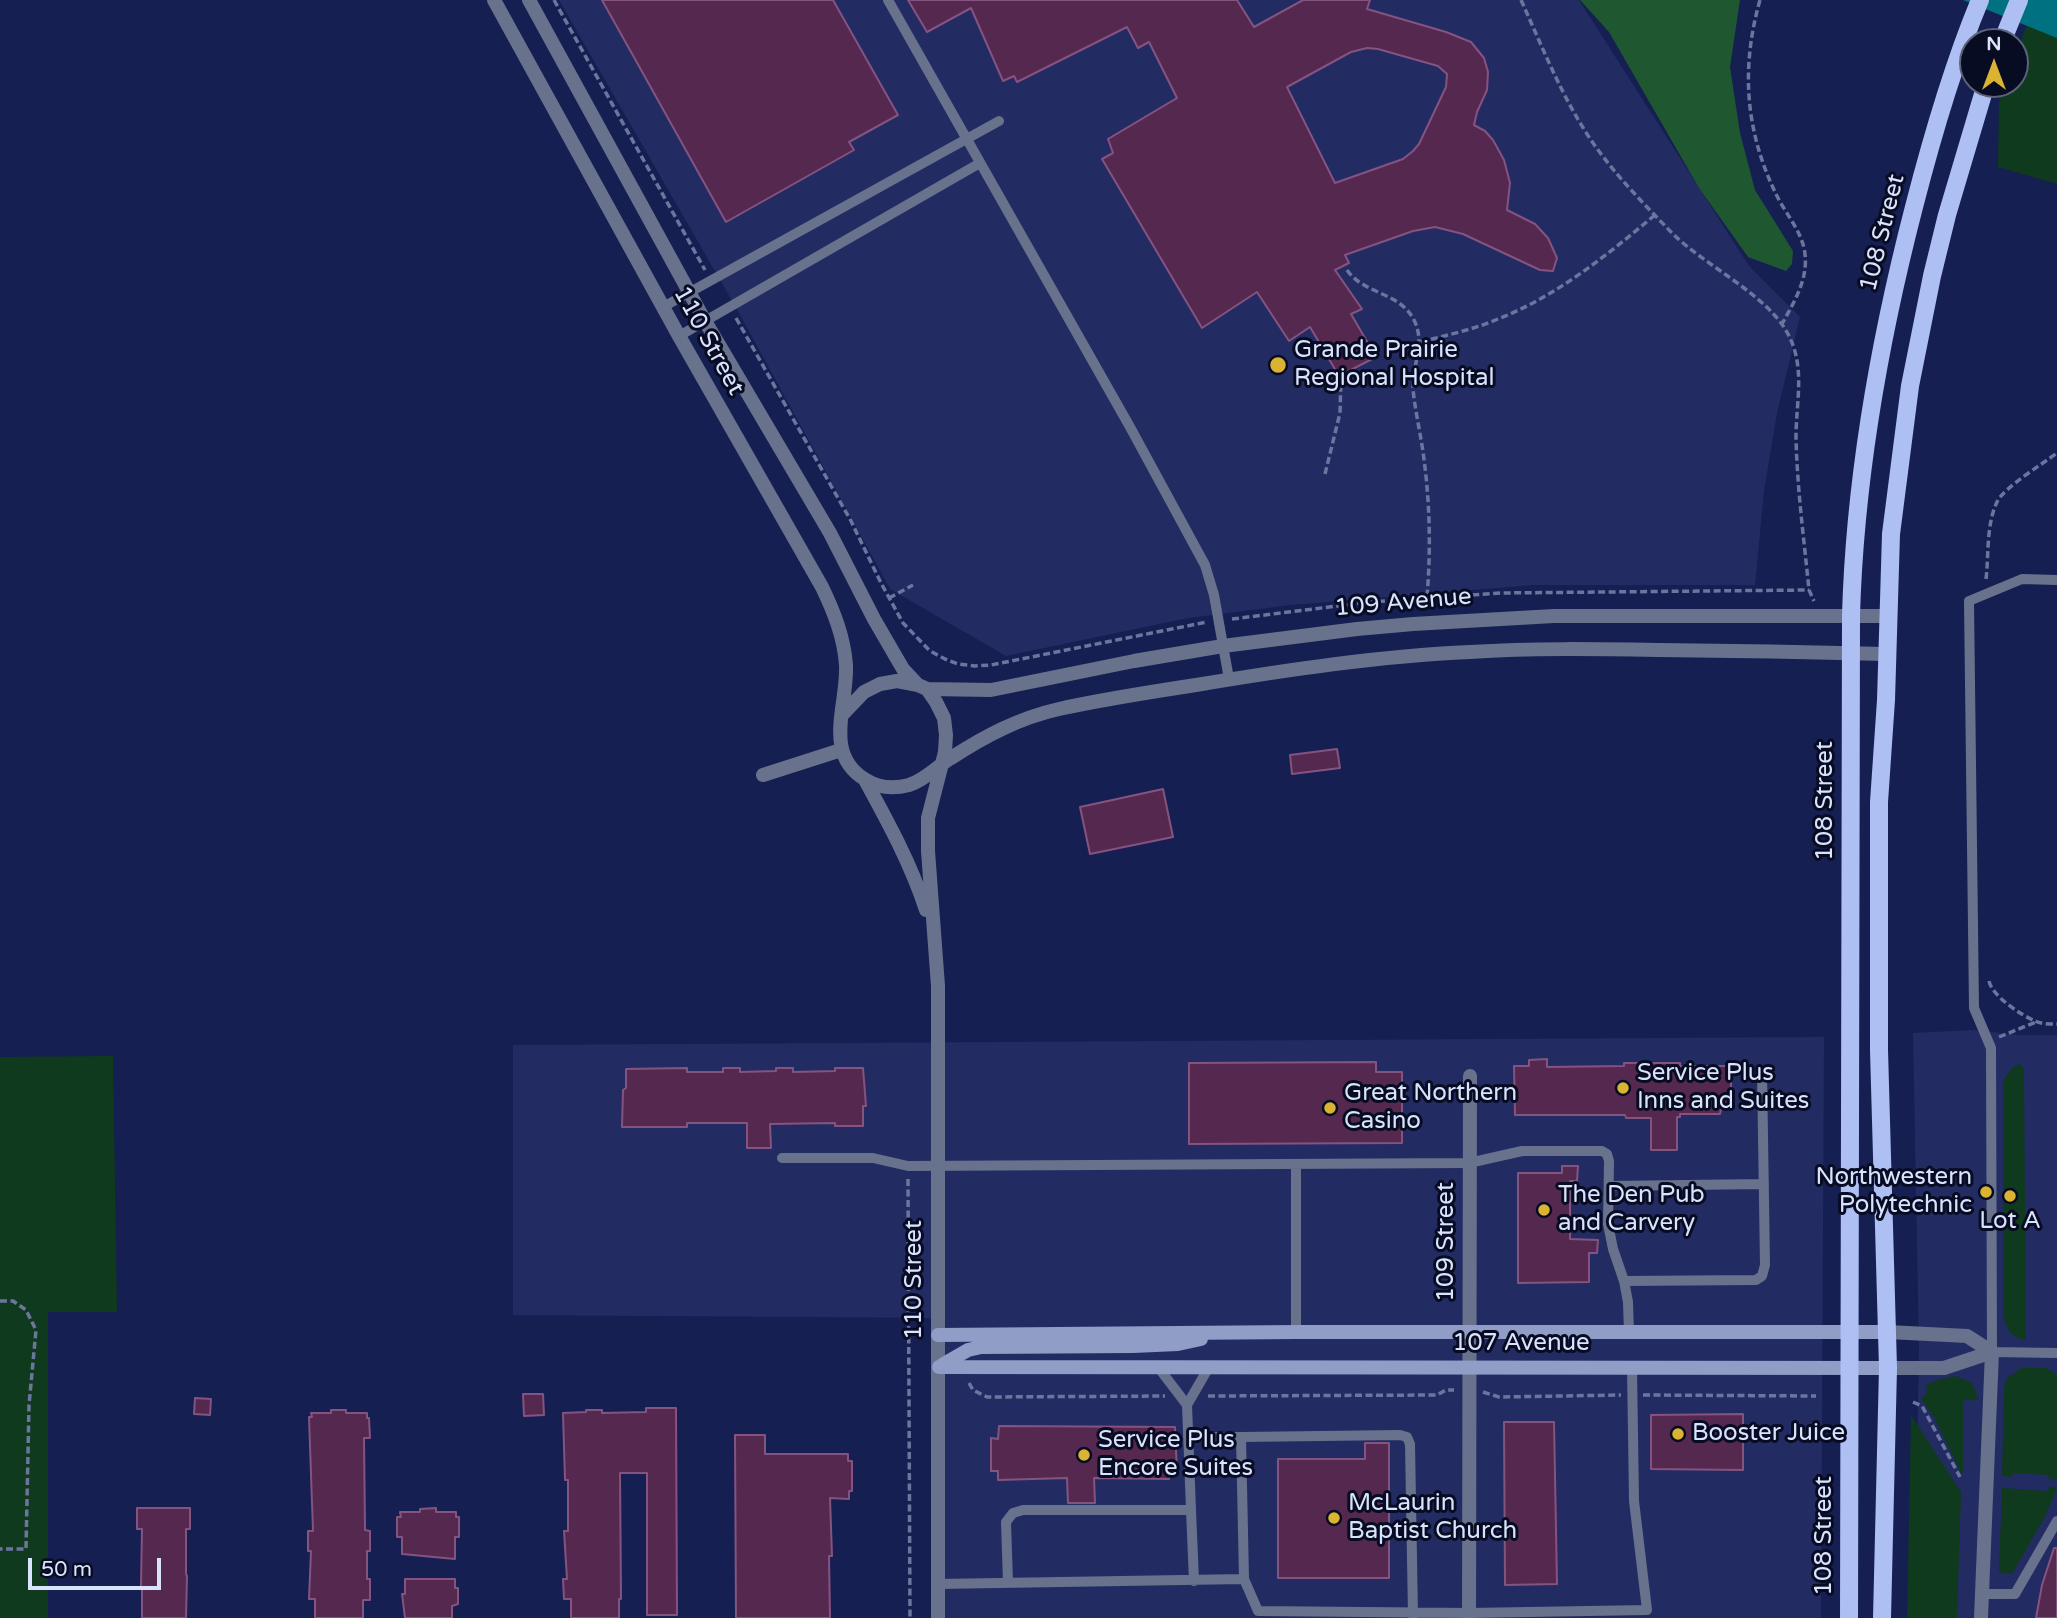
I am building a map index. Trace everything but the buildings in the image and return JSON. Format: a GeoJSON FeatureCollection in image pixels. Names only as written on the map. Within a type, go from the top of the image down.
{"type":"FeatureCollection","features":[{"type":"Feature","properties":{"kind":"main road","name":"108 Street"},"geometry":{"type":"LineString","coordinates":[[1849,1618],[1853,564],[1867,424],[1877,366],[1917,193],[1935,129],[1962,43],[1980,0]]}},
{"type":"Feature","properties":{"kind":"main road"},"geometry":{"type":"LineString","coordinates":[[2008,28],[2019,0]]}},
{"type":"Feature","properties":{"kind":"main road"},"geometry":{"type":"LineString","coordinates":[[1882,1618],[1888,1332],[1879,1050],[1879,802],[1894,511],[1910,386],[1935,264],[1982,98]]}},
{"type":"Feature","properties":{"kind":"main road"},"geometry":{"type":"LineString","coordinates":[[939,1367],[968,1350],[981,1347],[1178,1343],[1229,1332]]}},
{"type":"Feature","properties":{"kind":"main road","name":"107 Avenue"},"geometry":{"type":"LineString","coordinates":[[938,1335],[1888,1332]]}},
{"type":"Feature","properties":{"kind":"main road","name":"107 Avenue"},"geometry":{"type":"LineString","coordinates":[[939,1367],[1888,1368]]}},
{"type":"Feature","properties":{"kind":"street","name":"110 Street"},"geometry":{"type":"LineString","coordinates":[[494,0],[679,336],[822,587],[840,630],[846,663],[843,714]]}},
{"type":"Feature","properties":{"kind":"street","name":"110 Street"},"geometry":{"type":"LineString","coordinates":[[529,0],[705,321],[830,533],[860,595],[904,669],[923,687]]}},
{"type":"Feature","properties":{"kind":"street","name":"109 Avenue"},"geometry":{"type":"LineString","coordinates":[[923,687],[980,691],[1011,688],[1134,661],[1223,646],[1357,629],[1482,619],[1554,616],[1888,616]]}},
{"type":"Feature","properties":{"kind":"street"},"geometry":{"type":"LineString","coordinates":[[942,763],[946,735],[944,718],[936,702],[923,687],[897,681],[880,684],[864,692],[843,714],[839,735],[841,750],[855,771],[878,786],[892,787],[920,780],[942,763],[990,734],[1034,716],[1059,709],[1229,679],[1360,662],[1481,651],[1556,649],[1886,654]]}},
{"type":"Feature","properties":{"kind":"street"},"geometry":{"type":"LineString","coordinates":[[763,775],[841,750]]}},
{"type":"Feature","properties":{"kind":"street","name":"110 Street"},"geometry":{"type":"LineString","coordinates":[[938,1618],[938,986],[928,863],[928,818],[942,763]]}},
{"type":"Feature","properties":{"kind":"street","name":"110 Street"},"geometry":{"type":"LineString","coordinates":[[864,779],[890,825],[918,885],[936,942]]}},
{"type":"Feature","properties":{"kind":"street","name":"109 Street"},"geometry":{"type":"LineString","coordinates":[[1469,1615],[1470,1076]]}},
{"type":"Feature","properties":{"kind":"street"},"geometry":{"type":"LineString","coordinates":[[1888,1332],[1967,1336],[1992,1352],[1981,1618]]}},
{"type":"Feature","properties":{"kind":"street","name":"107 Avenue"},"geometry":{"type":"LineString","coordinates":[[1888,1368],[1944,1368],[1992,1352]]}},
{"type":"Feature","properties":{"kind":"lane"},"geometry":{"type":"LineString","coordinates":[[888,0],[1130,427],[1205,565],[1211,580],[1229,679]]}},
{"type":"Feature","properties":{"kind":"lane"},"geometry":{"type":"LineString","coordinates":[[663,307],[999,121]]}},
{"type":"Feature","properties":{"kind":"lane"},"geometry":{"type":"LineString","coordinates":[[679,336],[980,163]]}},
{"type":"Feature","properties":{"kind":"lane"},"geometry":{"type":"LineString","coordinates":[[2057,580],[2022,579],[1969,601],[1975,1008],[1991,1048],[1992,1352],[2057,1353]]}},
{"type":"Feature","properties":{"kind":"lane"},"geometry":{"type":"LineString","coordinates":[[1624,1281],[1756,1280],[1762,1276],[1765,1265],[1762,1072]]}},
{"type":"Feature","properties":{"kind":"lane"},"geometry":{"type":"LineString","coordinates":[[782,1158],[873,1158],[908,1166],[1469,1163],[1522,1152],[1602,1151],[1607,1154],[1609,1161],[1608,1224],[1624,1281],[1629,1333]]}},
{"type":"Feature","properties":{"kind":"lane"},"geometry":{"type":"LineString","coordinates":[[1296,1164],[1296,1332]]}},
{"type":"Feature","properties":{"kind":"lane"},"geometry":{"type":"LineString","coordinates":[[1609,1186],[1764,1184]]}},
{"type":"Feature","properties":{"kind":"lane"},"geometry":{"type":"LineString","coordinates":[[1158,1367],[1179,1396],[1189,1400]]}},
{"type":"Feature","properties":{"kind":"lane"},"geometry":{"type":"LineString","coordinates":[[1194,1581],[1189,1400],[1209,1367]]}},
{"type":"Feature","properties":{"kind":"lane"},"geometry":{"type":"LineString","coordinates":[[1241,1437],[1244,1579],[1258,1614],[1647,1614],[1634,1501],[1632,1367]]}},
{"type":"Feature","properties":{"kind":"lane"},"geometry":{"type":"LineString","coordinates":[[1188,1437],[1407,1437],[1410,1444],[1413,1615]]}},
{"type":"Feature","properties":{"kind":"lane"},"geometry":{"type":"LineString","coordinates":[[1008,1583],[1006,1522],[1013,1513],[1023,1510],[1191,1510]]}},
{"type":"Feature","properties":{"kind":"lane"},"geometry":{"type":"LineString","coordinates":[[1982,1594],[2015,1594],[2057,1521]]}},
{"type":"Feature","properties":{"kind":"lane"},"geometry":{"type":"LineString","coordinates":[[938,1584],[1244,1579]]}},
{"type":"Feature","properties":{"kind":"path"},"geometry":{"type":"LineString","coordinates":[[554,0],[712,281]]}},
{"type":"Feature","properties":{"kind":"path"},"geometry":{"type":"LineString","coordinates":[[1521,0],[1559,82],[1589,137],[1628,187],[1691,251],[1764,305],[1789,334],[1798,362],[1798,468],[1810,590],[1814,597]]}},
{"type":"Feature","properties":{"kind":"path"},"geometry":{"type":"LineString","coordinates":[[1760,0],[1749,63],[1748,94],[1751,118],[1764,168],[1805,253],[1804,277],[1800,290],[1782,324]]}},
{"type":"Feature","properties":{"kind":"path"},"geometry":{"type":"LineString","coordinates":[[1420,342],[1499,319],[1530,304],[1587,270],[1655,215]]}},
{"type":"Feature","properties":{"kind":"path"},"geometry":{"type":"LineString","coordinates":[[1346,270],[1357,281],[1396,300],[1406,308],[1414,320],[1420,342],[1413,385],[1427,490],[1430,564],[1427,597]]}},
{"type":"Feature","properties":{"kind":"path"},"geometry":{"type":"LineString","coordinates":[[728,307],[738,320],[851,522],[904,623],[930,651],[958,664],[1007,664],[1219,621],[1427,597],[1534,591],[1810,590]]}},
{"type":"Feature","properties":{"kind":"path"},"geometry":{"type":"LineString","coordinates":[[1325,474],[1340,413],[1341,377]]}},
{"type":"Feature","properties":{"kind":"path"},"geometry":{"type":"LineString","coordinates":[[1985,595],[1989,531],[1997,500],[2057,453]]}},
{"type":"Feature","properties":{"kind":"path"},"geometry":{"type":"LineString","coordinates":[[889,598],[913,584]]}},
{"type":"Feature","properties":{"kind":"path"},"geometry":{"type":"LineString","coordinates":[[1987,976],[1990,986],[2000,998],[2036,1022],[2057,1024]]}},
{"type":"Feature","properties":{"kind":"path"},"geometry":{"type":"LineString","coordinates":[[1989,1042],[2036,1022]]}},
{"type":"Feature","properties":{"kind":"path"},"geometry":{"type":"LineString","coordinates":[[908,1166],[911,1618]]}},
{"type":"Feature","properties":{"kind":"path"},"geometry":{"type":"LineString","coordinates":[[0,1301],[13,1301],[26,1310],[36,1329],[29,1405],[26,1549],[0,1549]]}},
{"type":"Feature","properties":{"kind":"path"},"geometry":{"type":"LineString","coordinates":[[968,1367],[969,1383],[973,1390],[987,1397],[1179,1396]]}},
{"type":"Feature","properties":{"kind":"path"},"geometry":{"type":"LineString","coordinates":[[1189,1400],[1437,1395],[1446,1390],[1470,1391],[1499,1397],[1816,1396]]}},
{"type":"Feature","properties":{"kind":"path"},"geometry":{"type":"LineString","coordinates":[[1913,1402],[1922,1406],[1960,1477]]}},
{"type":"Feature","properties":{"kind":"shaded area","name":"Grande Prairie Regional Hospital"},"geometry":{"type":"Polygon","coordinates":[[[559,0],[1579,0],[1749,266],[1800,317],[1777,413],[1764,491],[1755,585],[1533,585],[1291,605],[1188,618],[1006,656],[890,589],[739,313],[559,0]]]}},
{"type":"Feature","properties":{"kind":"shaded area"},"geometry":{"type":"Polygon","coordinates":[[[1580,0],[1740,0],[1730,67],[1740,133],[1755,190],[1793,251],[1792,264],[1786,271],[1748,257],[1699,188],[1609,32],[1580,0]]]}},
{"type":"Feature","properties":{"kind":"shaded area"},"geometry":{"type":"Polygon","coordinates":[[[1963,0],[2057,0],[2057,38],[1963,0]]]}},
{"type":"Feature","properties":{"kind":"shaded area"},"geometry":{"type":"Polygon","coordinates":[[[2036,0],[2057,0],[2057,184],[1998,167],[2000,98],[2029,98],[2029,28],[2026,28],[2036,0]]]}},
{"type":"Feature","properties":{"kind":"shaded area","name":"Northwestern Polytechnic"},"geometry":{"type":"Polygon","coordinates":[[[1973,1030],[2019,1035],[2057,1035],[2057,1618],[1914,1618],[1919,1349],[1913,1033],[1973,1030]]]}},
{"type":"Feature","properties":{"kind":"shaded area"},"geometry":{"type":"Polygon","coordinates":[[[1824,1037],[1821,1618],[938,1618],[938,1318],[513,1315],[513,1045],[1824,1037]]]}},
{"type":"Feature","properties":{"kind":"shaded area"},"geometry":{"type":"Polygon","coordinates":[[[113,1056],[117,1312],[48,1312],[48,1618],[0,1618],[0,1057],[113,1056]]]}},
{"type":"Feature","properties":{"kind":"shaded area"},"geometry":{"type":"Polygon","coordinates":[[[2020,1064],[2024,1069],[2026,1340],[2011,1333],[2003,1317],[2003,1080],[2013,1067],[2020,1064]]]}},
{"type":"Feature","properties":{"kind":"shaded area"},"geometry":{"type":"Polygon","coordinates":[[[2021,1368],[2046,1368],[2057,1374],[2057,1480],[2049,1479],[2048,1475],[2013,1473],[2011,1477],[2002,1476],[2004,1389],[2006,1379],[2021,1368]]]}},
{"type":"Feature","properties":{"kind":"shaded area"},"geometry":{"type":"Polygon","coordinates":[[[1955,1376],[1971,1382],[1979,1400],[1963,1400],[1963,1473],[1934,1417],[1921,1399],[1928,1391],[1925,1386],[1955,1376]]]}},
{"type":"Feature","properties":{"kind":"shaded area"},"geometry":{"type":"Polygon","coordinates":[[[1911,1415],[1961,1492],[1957,1618],[1907,1618],[1911,1415]]]}},
{"type":"Feature","properties":{"kind":"shaded area"},"geometry":{"type":"Polygon","coordinates":[[[2049,1486],[2057,1488],[2046,1515],[2012,1574],[1999,1572],[2002,1488],[2048,1491],[2049,1486]]]}},
{"type":"Feature","properties":{"kind":"place","name":"Grande Prairie Regional Hospital"},"geometry":{"type":"Point","coordinates":[1278,365]}},
{"type":"Feature","properties":{"kind":"place","name":"Service Plus Inns and Suites"},"geometry":{"type":"Point","coordinates":[1623,1088]}},
{"type":"Feature","properties":{"kind":"place","name":"Great Northern Casino"},"geometry":{"type":"Point","coordinates":[1330,1108]}},
{"type":"Feature","properties":{"kind":"place","name":"Northwestern Polytechnic"},"geometry":{"type":"Point","coordinates":[1986,1192]}},
{"type":"Feature","properties":{"kind":"place","name":"Lot A"},"geometry":{"type":"Point","coordinates":[2010,1196]}},
{"type":"Feature","properties":{"kind":"place","name":"The Den Pub and Carvery"},"geometry":{"type":"Point","coordinates":[1544,1210]}},
{"type":"Feature","properties":{"kind":"place","name":"Booster Juice"},"geometry":{"type":"Point","coordinates":[1678,1434]}},
{"type":"Feature","properties":{"kind":"place","name":"Service Plus Encore Suites"},"geometry":{"type":"Point","coordinates":[1084,1455]}},
{"type":"Feature","properties":{"kind":"place","name":"McLaurin Baptist Church"},"geometry":{"type":"Point","coordinates":[1334,1518]}}]}
